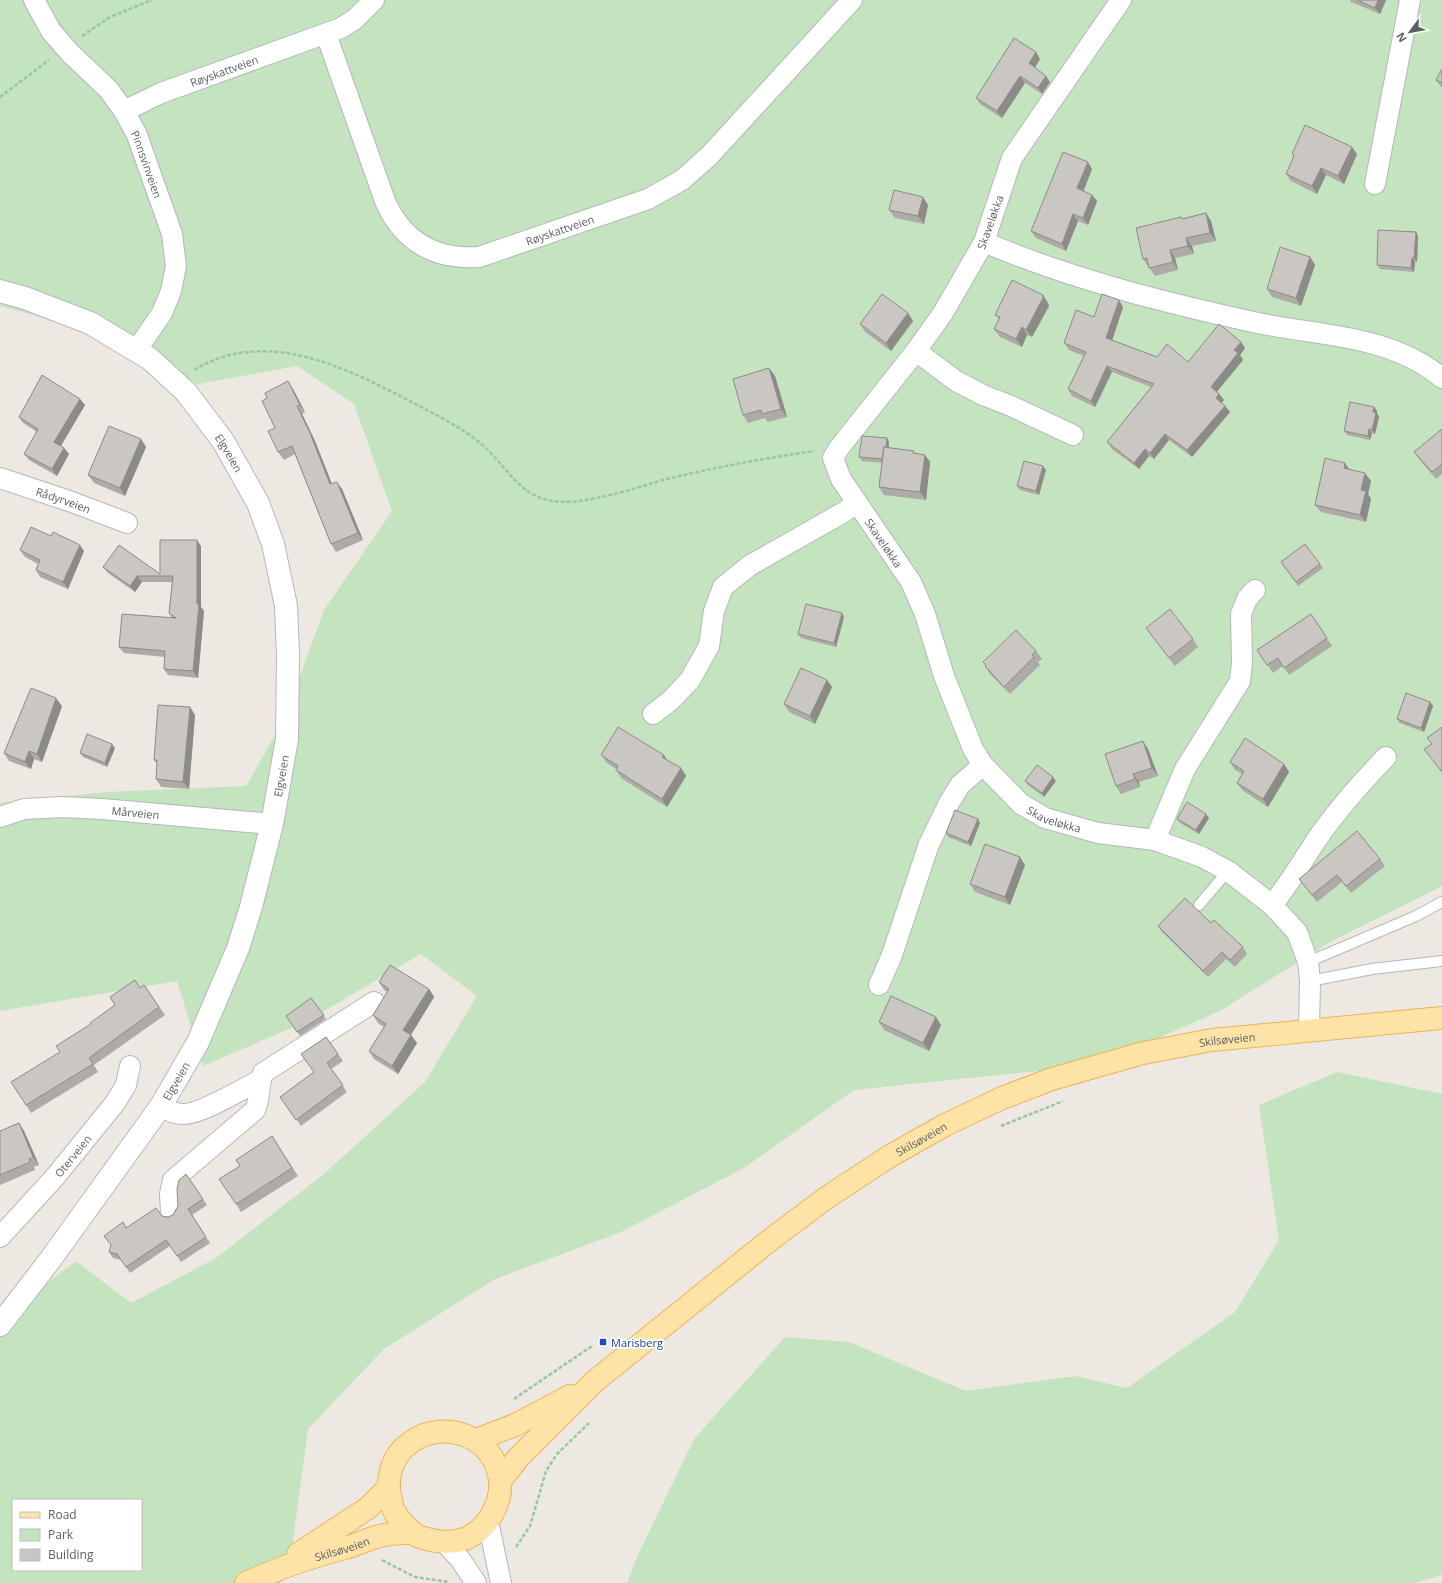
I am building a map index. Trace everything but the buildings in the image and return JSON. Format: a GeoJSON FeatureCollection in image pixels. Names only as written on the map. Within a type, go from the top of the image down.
{"type":"FeatureCollection","features":[{"type":"Feature","properties":{"kind":"main road","name":"Elgveien"},"geometry":{"type":"LineString","coordinates":[[0,291],[33,300],[90,323],[150,359],[186,392],[223,441],[258,503],[273,544],[286,606],[288,655],[287,739],[272,824],[251,907],[238,948],[198,1042],[161,1106],[50,1260],[0,1325]]}},
{"type":"Feature","properties":{"kind":"main road","name":"Skilsøveien"},"geometry":{"type":"LineString","coordinates":[[500,1481],[519,1458],[595,1381],[770,1240],[826,1198],[890,1156],[945,1125],[1002,1098],[1052,1079],[1129,1057],[1212,1040],[1442,1018]]}},
{"type":"Feature","properties":{"kind":"main road","name":"Skilsøveien"},"geometry":{"type":"LineString","coordinates":[[476,1440],[515,1426],[595,1381]]}},
{"type":"Feature","properties":{"kind":"main road","name":"Skilsøveien"},"geometry":{"type":"LineString","coordinates":[[446,1430],[464,1434],[476,1440],[492,1457],[500,1481],[498,1503],[489,1529],[467,1538],[450,1549],[412,1532],[395,1513],[388,1488],[389,1476],[395,1459],[406,1445],[418,1436],[430,1432],[446,1430]]}},
{"type":"Feature","properties":{"kind":"main road","name":"Skilsøveien"},"geometry":{"type":"LineString","coordinates":[[246,1583],[273,1570],[368,1508],[388,1488]]}},
{"type":"Feature","properties":{"kind":"main road","name":"Skilsøveien"},"geometry":{"type":"LineString","coordinates":[[273,1570],[378,1537],[412,1532]]}},
{"type":"Feature","properties":{"kind":"street","name":"Pinnsvinveien"},"geometry":{"type":"LineString","coordinates":[[34,0],[51,31],[66,48],[109,90],[124,111],[137,135],[172,234],[176,266],[171,291],[162,313],[136,350]]}},
{"type":"Feature","properties":{"kind":"street","name":"Røyskattveien"},"geometry":{"type":"LineString","coordinates":[[124,111],[161,93],[326,34],[355,19],[374,0]]}},
{"type":"Feature","properties":{"kind":"street","name":"Røyskattveien"},"geometry":{"type":"LineString","coordinates":[[326,34],[385,201],[398,225],[414,239],[438,253],[452,257],[479,257],[648,199],[682,180],[709,156],[852,0]]}},
{"type":"Feature","properties":{"kind":"street","name":"Skaveløkka"},"geometry":{"type":"LineString","coordinates":[[1121,0],[1012,158],[984,242],[943,313],[916,351],[839,448],[833,458],[841,479],[856,503],[911,582],[925,614],[944,676],[973,749],[983,765],[1021,804],[1045,818],[1098,833],[1155,840],[1202,857],[1228,871],[1272,905],[1296,932],[1308,962]]}},
{"type":"Feature","properties":{"kind":"street"},"geometry":{"type":"LineString","coordinates":[[1375,184],[1410,0]]}},
{"type":"Feature","properties":{"kind":"street"},"geometry":{"type":"LineString","coordinates":[[984,242],[1010,253],[1117,290],[1255,323],[1346,338],[1384,348],[1413,358],[1430,368],[1442,378]]}},
{"type":"Feature","properties":{"kind":"street"},"geometry":{"type":"LineString","coordinates":[[916,351],[956,381],[982,395],[1012,406],[1073,435]]}},
{"type":"Feature","properties":{"kind":"street","name":"Rådyrveien"},"geometry":{"type":"LineString","coordinates":[[0,478],[72,502],[127,523]]}},
{"type":"Feature","properties":{"kind":"street"},"geometry":{"type":"LineString","coordinates":[[653,714],[670,701],[690,680],[709,646],[714,611],[723,587],[749,566],[844,512],[856,503]]}},
{"type":"Feature","properties":{"kind":"street"},"geometry":{"type":"LineString","coordinates":[[1155,840],[1185,769],[1240,681],[1242,663],[1241,614],[1247,599],[1255,590]]}},
{"type":"Feature","properties":{"kind":"street"},"geometry":{"type":"LineString","coordinates":[[1272,905],[1289,883],[1318,838],[1357,787],[1386,758]]}},
{"type":"Feature","properties":{"kind":"street"},"geometry":{"type":"LineString","coordinates":[[879,985],[892,955],[928,844],[960,785],[983,765]]}},
{"type":"Feature","properties":{"kind":"street","name":"Mårveien"},"geometry":{"type":"LineString","coordinates":[[0,817],[24,809],[82,808],[272,824]]}},
{"type":"Feature","properties":{"kind":"street"},"geometry":{"type":"LineString","coordinates":[[1308,962],[1310,982],[1309,1030]]}},
{"type":"Feature","properties":{"kind":"street"},"geometry":{"type":"LineString","coordinates":[[171,1212],[170,1194],[173,1180],[255,1110],[260,1100],[260,1080],[263,1073],[374,1002]]}},
{"type":"Feature","properties":{"kind":"street","name":"Oterveien"},"geometry":{"type":"LineString","coordinates":[[0,1237],[55,1177],[115,1103],[126,1085],[130,1066]]}},
{"type":"Feature","properties":{"kind":"street"},"geometry":{"type":"LineString","coordinates":[[161,1106],[171,1112],[184,1114],[198,1111],[260,1080]]}},
{"type":"Feature","properties":{"kind":"street"},"geometry":{"type":"LineString","coordinates":[[489,1529],[501,1583]]}},
{"type":"Feature","properties":{"kind":"street"},"geometry":{"type":"LineString","coordinates":[[450,1549],[476,1583]]}},
{"type":"Feature","properties":{"kind":"lane"},"geometry":{"type":"LineString","coordinates":[[1199,905],[1228,871]]}},
{"type":"Feature","properties":{"kind":"lane"},"geometry":{"type":"LineString","coordinates":[[1308,962],[1416,916],[1442,902]]}},
{"type":"Feature","properties":{"kind":"lane"},"geometry":{"type":"LineString","coordinates":[[1310,982],[1372,969],[1442,961]]}},
{"type":"Feature","properties":{"kind":"path"},"geometry":{"type":"LineString","coordinates":[[0,97],[110,17],[152,0]]}},
{"type":"Feature","properties":{"kind":"path"},"geometry":{"type":"LineString","coordinates":[[176,383],[211,360],[239,353],[268,350],[304,355],[365,378],[449,421],[481,444],[523,488],[540,498],[553,501],[581,502],[673,478],[800,453],[839,448]]}},
{"type":"Feature","properties":{"kind":"path"},"geometry":{"type":"LineString","coordinates":[[998,1127],[1064,1101]]}},
{"type":"Feature","properties":{"kind":"path"},"geometry":{"type":"LineString","coordinates":[[512,1404],[515,1397],[572,1361],[592,1346]]}},
{"type":"Feature","properties":{"kind":"path"},"geometry":{"type":"LineString","coordinates":[[514,1549],[530,1526],[546,1471],[557,1454],[590,1423]]}},
{"type":"Feature","properties":{"kind":"path"},"geometry":{"type":"LineString","coordinates":[[378,1558],[415,1577],[455,1581]]}},
{"type":"Feature","properties":{"kind":"green space"},"geometry":{"type":"Polygon","coordinates":[[[0,0],[1442,0],[1442,886],[1332,941],[1218,1012],[1096,1065],[854,1090],[744,1168],[621,1232],[495,1279],[384,1349],[308,1429],[290,1563],[281,1583],[0,1583],[0,1319],[76,1261],[131,1303],[216,1258],[324,1174],[425,1082],[477,996],[421,954],[305,1022],[203,1066],[177,981],[0,1011],[0,803],[107,792],[246,786],[285,717],[324,610],[392,511],[354,404],[297,366],[198,384],[76,326],[0,306],[0,0]]]}},
{"type":"Feature","properties":{"kind":"green space"},"geometry":{"type":"Polygon","coordinates":[[[1337,1072],[1442,1094],[1442,1575],[1414,1583],[627,1583],[637,1557],[694,1439],[785,1337],[849,1342],[966,1391],[1075,1376],[1127,1388],[1235,1312],[1279,1240],[1259,1105],[1337,1072]]]}},
{"type":"Feature","properties":{"kind":"place","name":"Marisberg"},"geometry":{"type":"Point","coordinates":[603,1342]}}]}
